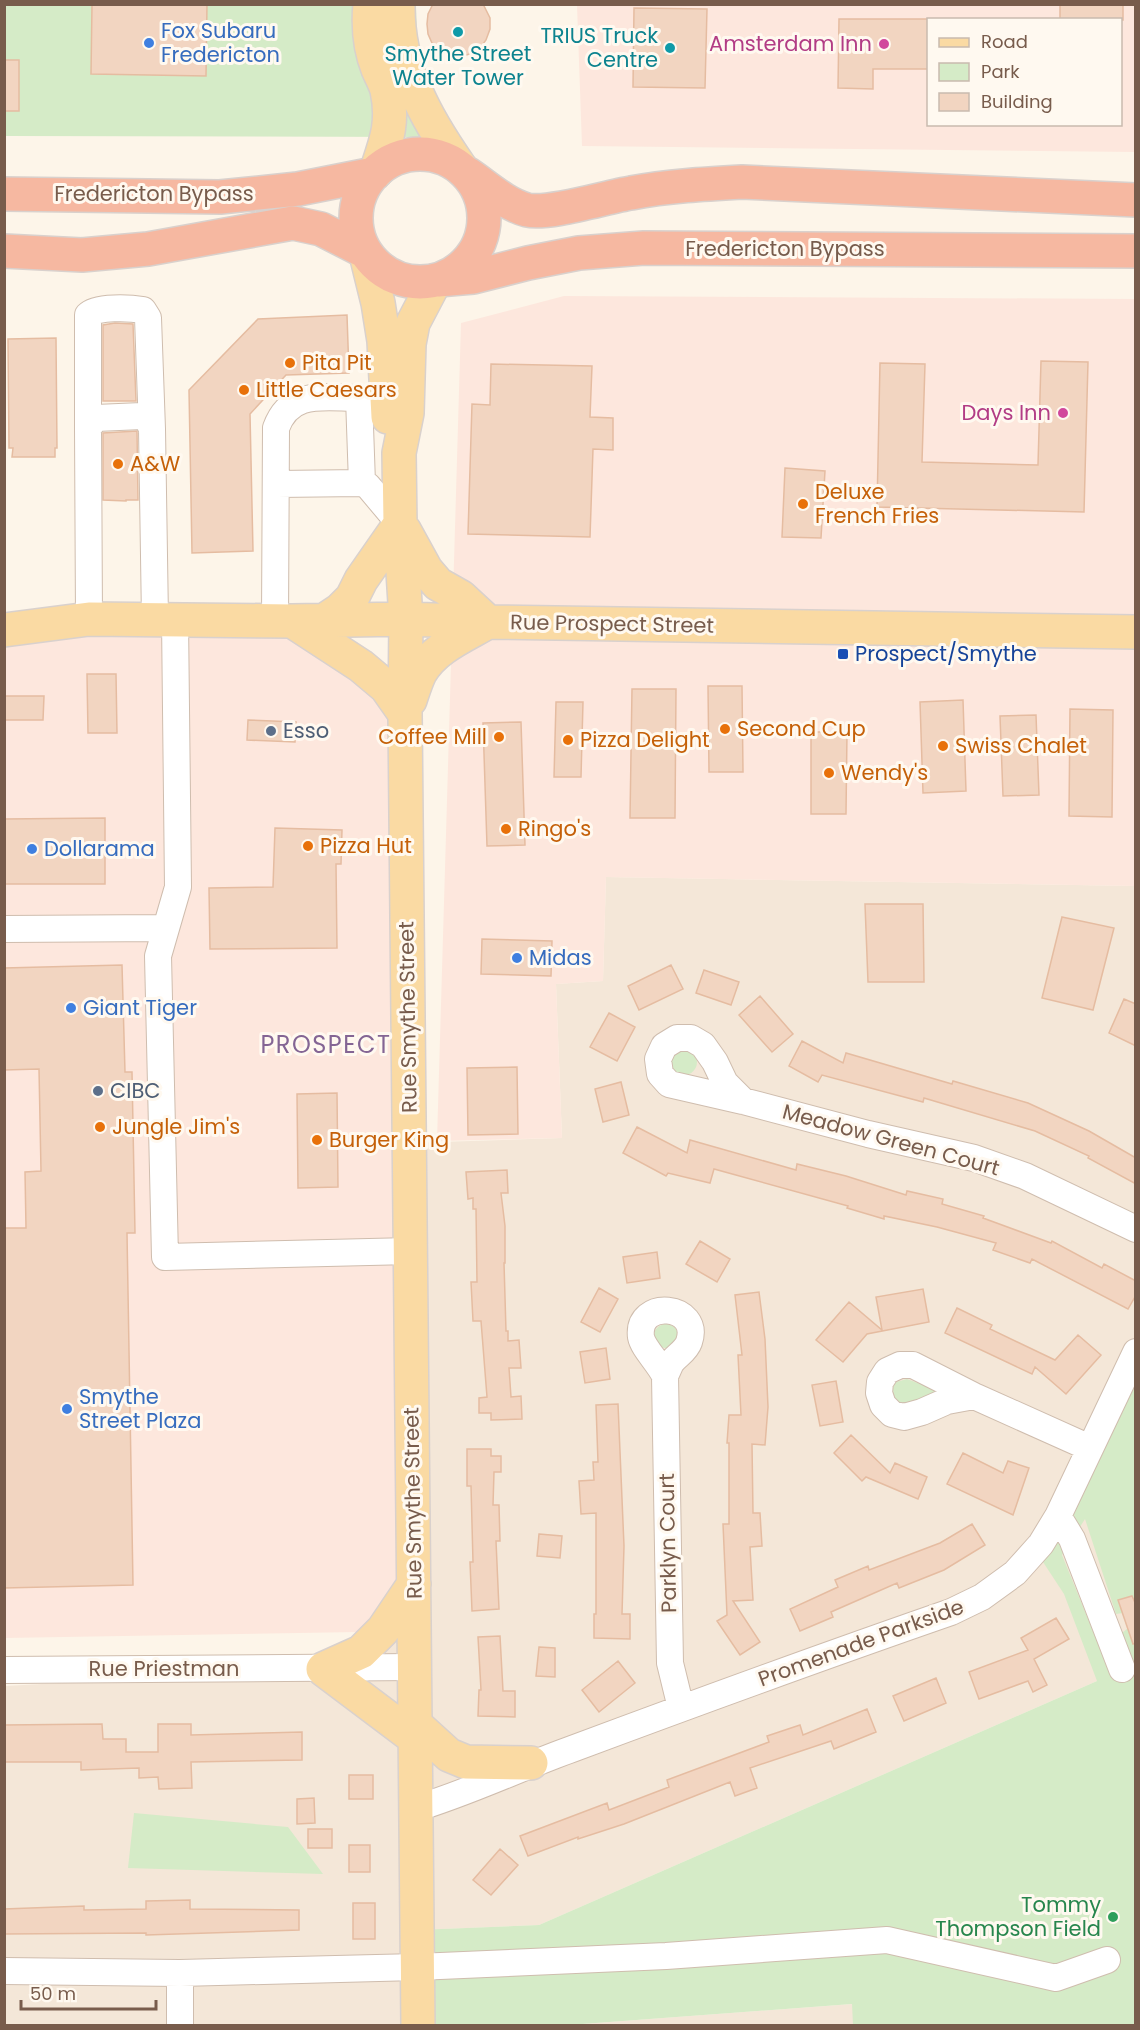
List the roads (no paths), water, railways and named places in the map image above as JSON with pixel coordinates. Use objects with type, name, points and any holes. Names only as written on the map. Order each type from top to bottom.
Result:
[{"type":"highway","points":[[464,170],[474,182],[483,201],[485,221],[481,242],[470,260],[454,273],[437,280],[415,283],[395,278],[377,267],[365,252],[357,232],[356,211],[362,191],[375,173],[389,162],[406,155],[425,154],[444,158],[464,170],[512,205],[528,210],[552,209],[633,192],[684,185],[742,182],[1136,200]]},
{"type":"highway","name":"Fredericton Bypass","points":[[4,194],[220,197],[298,189],[375,173]]},
{"type":"highway","name":"Fredericton Bypass","points":[[4,252],[82,255],[148,249],[293,223],[321,229],[365,252]]},
{"type":"highway","name":"Fredericton Bypass","points":[[437,280],[473,277],[579,253],[644,248],[1136,251]]},
{"type":"main road","points":[[370,4],[370,36],[377,67],[386,88],[390,111],[388,136],[375,173]]},
{"type":"main road","points":[[398,4],[402,56],[436,132],[464,170]]},
{"type":"main road","name":"Rue Smythe Street","points":[[365,252],[378,303],[384,341],[387,414],[399,453]]},
{"type":"main road","name":"Rue Smythe Street","points":[[418,2025],[414,1809],[416,1732],[405,714],[406,619],[400,524],[399,453],[407,413],[409,344],[413,323],[437,280]]},
{"type":"main road","points":[[325,620],[352,598],[361,580],[400,524],[426,570],[438,584],[461,597],[488,622],[439,651],[429,660],[420,674],[405,714]]},
{"type":"main road","name":"Rue Prospect Street","points":[[4,605],[89,619]]},
{"type":"main road","name":"Rue Prospect Street","points":[[4,630],[89,619],[284,621],[406,619],[1136,632]]},
{"type":"main road","points":[[284,621],[361,666],[386,687],[405,714]]},
{"type":"main road","points":[[323,1669],[361,1652],[383,1630],[414,1584]]},
{"type":"main road","points":[[323,1669],[449,1755],[466,1762],[531,1763]]},
{"type":"street","points":[[89,619],[88,315],[96,310],[143,310],[148,318],[152,429],[165,619],[178,887],[158,956],[165,1257],[411,1251]]},
{"type":"street","points":[[284,621],[276,428],[284,410],[293,403],[305,399],[358,398],[362,483]]},
{"type":"street","points":[[88,428],[96,418],[142,416],[148,420],[152,429]]},
{"type":"street","points":[[277,484],[362,483],[368,486],[400,524]]},
{"type":"street","points":[[4,928],[166,928]]},
{"type":"street","name":"Meadow Green Court","points":[[743,1101],[868,1134],[974,1158],[1025,1176],[1136,1229]]},
{"type":"street","name":"Promenade Parkside","points":[[414,1809],[440,1801],[531,1763],[951,1612],[982,1597],[1015,1573],[1041,1544],[1058,1516],[1136,1352]]},
{"type":"street","name":"Parklyn Court","points":[[665,1376],[670,1663],[681,1708]]},
{"type":"street","points":[[974,1396],[1090,1448]]},
{"type":"street","points":[[1058,1516],[1072,1539],[1122,1669]]},
{"type":"street","name":"Rue Priestman","points":[[4,1670],[415,1668]]},
{"type":"street","points":[[4,1971],[180,1973],[417,1966],[666,1956],[887,1940],[1056,1978],[1107,1960]]},
{"type":"street","points":[[180,1973],[180,2025]]},
{"type":"place","name":"Smythe Street Water Tower","points":[[458,32]]},
{"type":"place","name":"Fox Subaru Fredericton","points":[[149,43]]},
{"type":"place","name":"Amsterdam Inn","points":[[884,44]]},
{"type":"place","name":"TRIUS Truck Centre","points":[[670,48]]},
{"type":"place","name":"Pita Pit","points":[[290,363]]},
{"type":"place","name":"Little Caesars","points":[[244,390]]},
{"type":"place","name":"Days Inn","points":[[1063,413]]},
{"type":"place","name":"A&W","points":[[118,464]]},
{"type":"place","name":"Deluxe French Fries","points":[[803,504]]},
{"type":"place","name":"Prospect/Smythe","points":[[843,654]]},
{"type":"place","name":"Second Cup","points":[[725,729]]},
{"type":"place","name":"Esso","points":[[271,731]]},
{"type":"place","name":"Coffee Mill","points":[[499,737]]},
{"type":"place","name":"Pizza Delight","points":[[568,740]]},
{"type":"place","name":"Swiss Chalet","points":[[943,746]]},
{"type":"place","name":"Wendy's","points":[[829,773]]},
{"type":"place","name":"Ringo's","points":[[506,829]]},
{"type":"place","name":"Pizza Hut","points":[[308,846]]},
{"type":"place","name":"Dollarama","points":[[32,849]]},
{"type":"place","name":"Midas","points":[[517,958]]},
{"type":"place","name":"Giant Tiger","points":[[71,1008]]},
{"type":"place","name":"CIBC","points":[[98,1091]]},
{"type":"place","name":"Jungle Jim's","points":[[100,1127]]},
{"type":"place","name":"Burger King","points":[[317,1140]]},
{"type":"place","name":"Smythe Street Plaza","points":[[67,1409]]},
{"type":"place","name":"Tommy Thompson Field","points":[[1113,1917]]},
{"type":"district","name":"PROSPECT","points":[[326,1045]]}]
